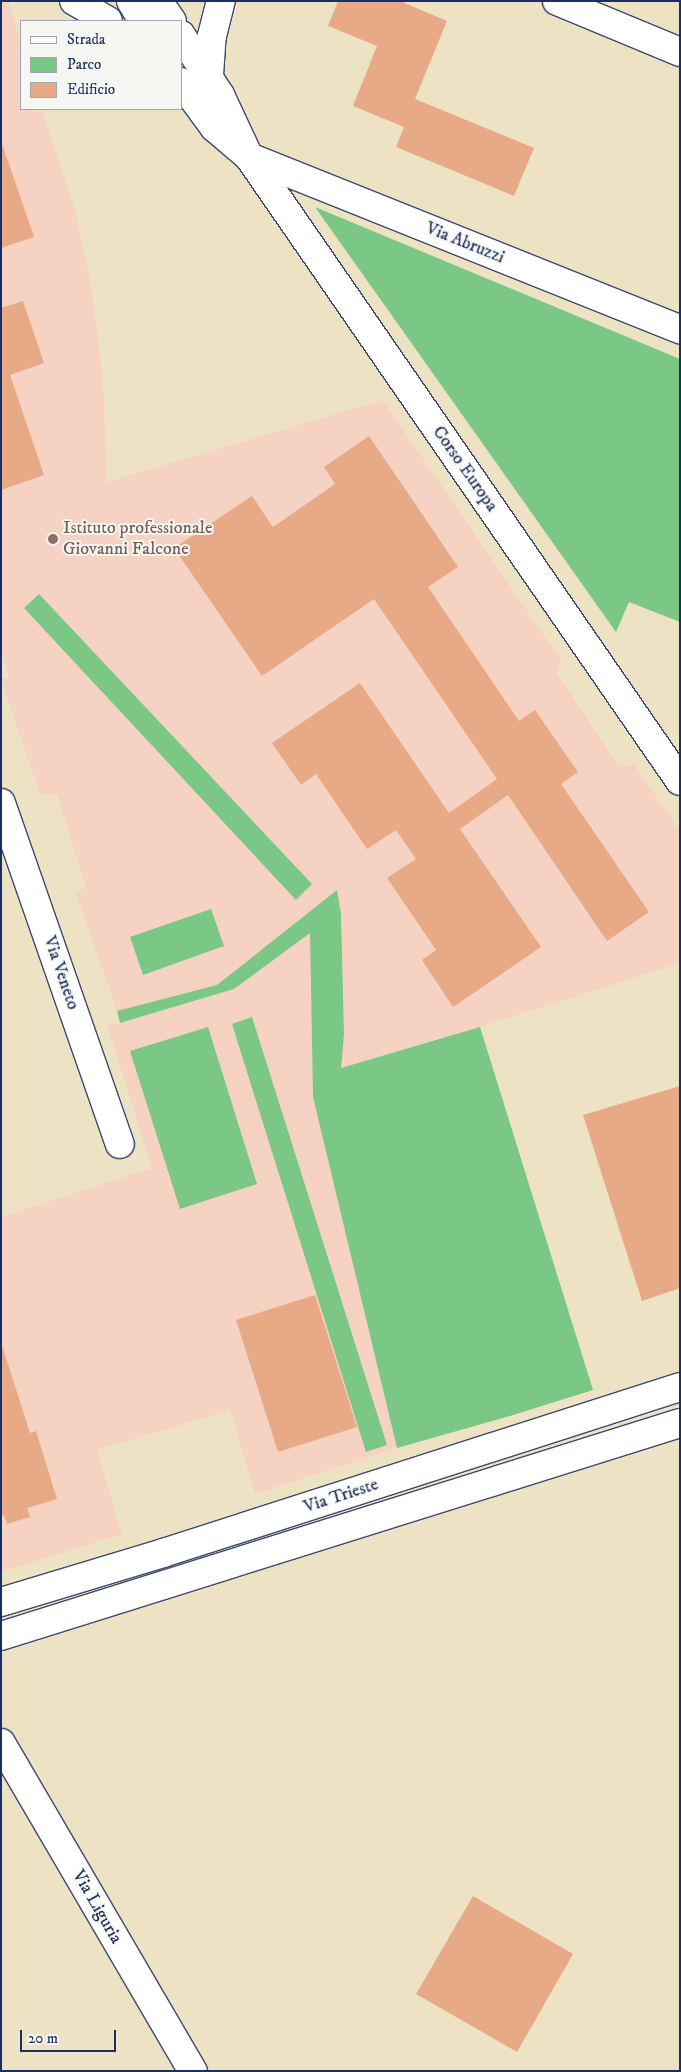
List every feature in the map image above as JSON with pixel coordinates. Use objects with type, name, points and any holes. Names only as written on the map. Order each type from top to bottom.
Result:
[{"type":"street","points":[[74,1],[106,20]]},
{"type":"street","points":[[131,1],[141,20]]},
{"type":"street","points":[[158,1],[171,20]]},
{"type":"street","points":[[209,76],[212,36],[221,1]]},
{"type":"street","points":[[557,1],[680,52]]},
{"type":"street","name":"Corso Europa","points":[[182,36],[209,76],[249,157],[680,781]]},
{"type":"street","name":"Corso Europa","points":[[182,83],[214,127],[249,157]]},
{"type":"street","name":"Via Abruzzi","points":[[249,157],[680,329]]},
{"type":"street","name":"Via Veneto","points":[[1,804],[120,1144]]},
{"type":"street","name":"Via Trieste","points":[[1,1602],[162,1553],[680,1387]]},
{"type":"street","name":"Via Trieste","points":[[1,1636],[680,1423]]},
{"type":"street","name":"Via Liguria","points":[[1,1743],[193,2071]]},
{"type":"shaded area","points":[[1,1],[8,1],[20,41],[20,110],[42,110],[76,214],[91,285],[103,380],[107,482],[383,400],[562,662],[557,673],[619,767],[634,764],[680,831],[680,963],[480,1027],[340,1068],[344,1034],[341,914],[337,890],[217,985],[117,1011],[76,893],[86,887],[57,795],[40,794],[1,679],[9,677],[1,653]]},
{"type":"shaded area","points":[[310,932],[313,1097],[397,1448],[255,1494],[230,1410],[97,1450],[122,1534],[1,1572],[1,1217],[152,1168],[107,1025],[120,1023],[234,989]]},
{"type":"green space","points":[[315,207],[680,359],[680,622],[629,602],[616,632]]},
{"type":"green space","points":[[39,594],[312,884],[296,900],[24,608]]},
{"type":"green space","points":[[337,890],[341,914],[344,1034],[341,1068],[480,1027],[593,1390],[397,1448],[313,1097],[310,933],[234,989],[120,1023],[117,1011],[217,985]]},
{"type":"green space","points":[[211,909],[224,946],[143,975],[130,937]]},
{"type":"green space","points":[[252,1017],[387,1445],[366,1452],[232,1024]]},
{"type":"green space","points":[[208,1027],[257,1184],[180,1209],[130,1051]]},
{"type":"building","points":[[338,1],[400,1],[447,21],[415,99],[534,148],[514,196],[396,147],[404,127],[353,106],[377,46],[328,26]]},
{"type":"building","points":[[1,141],[34,237],[1,248]]},
{"type":"building","points":[[23,301],[44,363],[10,375],[44,475],[1,490],[1,308]]},
{"type":"building","points":[[369,436],[458,567],[428,587],[519,721],[535,710],[578,772],[561,784],[649,912],[607,941],[508,795],[460,829],[541,947],[453,1007],[422,960],[436,950],[387,878],[416,859],[396,830],[367,849],[316,774],[301,785],[272,743],[360,683],[449,813],[497,779],[374,599],[262,676],[174,548],[252,496],[273,527],[335,484],[324,467]]},
{"type":"building","points":[[680,1086],[680,1288],[642,1301],[583,1115]]},
{"type":"building","points":[[315,1295],[357,1427],[278,1452],[236,1320]]},
{"type":"building","points":[[1,1342],[30,1433],[36,1431],[57,1499],[27,1508],[30,1517],[7,1524],[4,1515],[1,1516]]},
{"type":"building","points":[[473,1896],[573,1954],[517,2052],[416,1994]]},
{"type":"place","name":"Istituto professionale Giovanni Falcone","points":[[53,539]]}]
